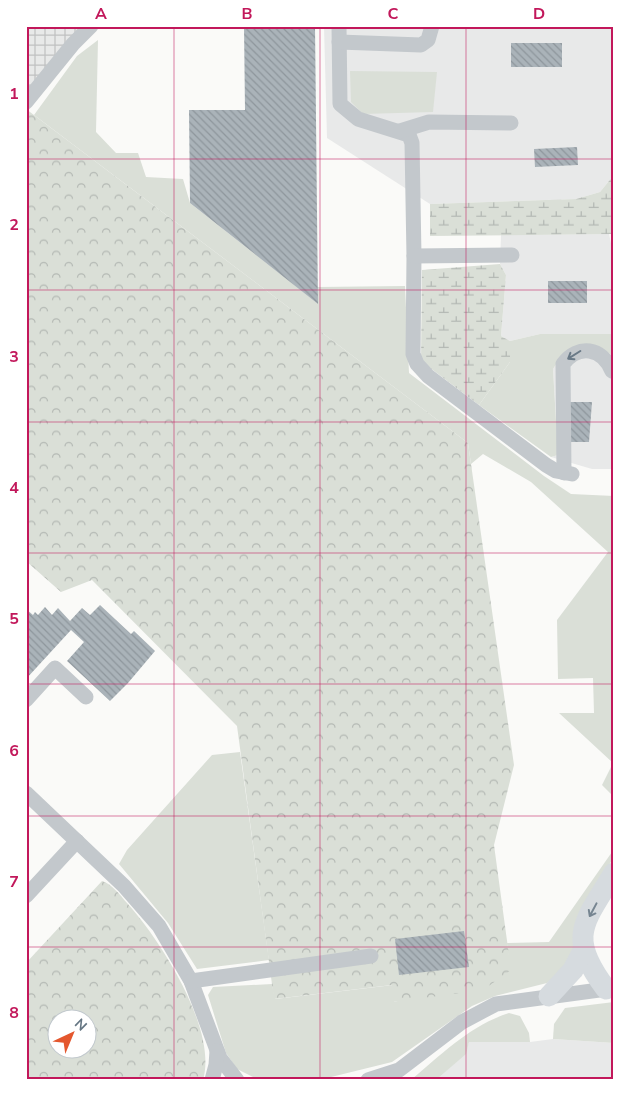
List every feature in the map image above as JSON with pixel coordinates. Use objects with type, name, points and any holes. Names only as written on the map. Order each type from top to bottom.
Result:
[{"type":"highway","points":[[610,988],[590,967],[583,951],[582,941],[586,922],[614,872]]},
{"type":"highway","points":[[549,996],[573,970],[583,951]]},
{"type":"street","points":[[340,26],[340,104],[358,119],[409,135],[412,143],[413,354],[417,364],[428,376],[546,465],[568,473],[563,364],[576,352],[590,350],[602,356],[612,371]]},
{"type":"street","points":[[339,42],[421,45],[428,40],[432,26]]},
{"type":"street","points":[[26,102],[90,27]]},
{"type":"street","points":[[400,131],[429,122],[511,124]]},
{"type":"street","points":[[414,256],[512,255]]},
{"type":"street","points":[[26,700],[55,668],[86,697]]},
{"type":"street","points":[[26,793],[124,886],[151,916],[176,953],[191,981],[217,1051],[225,1066],[237,1080]]},
{"type":"street","points":[[26,896],[76,841]]},
{"type":"street","points":[[191,981],[371,956]]},
{"type":"street","points":[[370,1080],[398,1070],[462,1022],[496,1004],[610,988]]},
{"type":"street","points":[[212,1080],[217,1051]]},
{"type":"shaded area","points":[[26,26],[95,26],[26,101]]},
{"type":"shaded area","points":[[324,26],[614,26],[613,176],[600,192],[576,199],[430,204],[327,138]]},
{"type":"shaded area","points":[[609,234],[612,248],[614,248],[614,334],[540,334],[510,341],[501,336],[506,275],[500,264],[501,235]]},
{"type":"shaded area","points":[[598,347],[614,356],[614,469],[592,469],[551,457],[558,455],[553,369],[561,357]]},
{"type":"shaded area","points":[[553,1039],[614,1043],[614,1080],[436,1080],[465,1054],[469,1042],[530,1042]]},
{"type":"green space","points":[[98,40],[96,132],[116,153],[138,153],[146,177],[183,179],[190,203],[317,303],[318,287],[405,286],[409,373],[544,476],[571,494],[614,496],[614,797],[602,785],[613,763],[559,713],[594,713],[593,678],[558,679],[557,620],[608,552],[531,482],[483,454],[471,464],[468,443],[34,115],[77,56]]},
{"type":"green space","points":[[350,71],[437,72],[433,112],[363,114],[351,102]]},
{"type":"green space","points":[[26,109],[468,443],[514,765],[494,845],[511,970],[483,990],[393,1002],[392,985],[274,999],[237,726],[92,580],[61,592],[26,561]]},
{"type":"green space","points":[[613,176],[614,234],[430,236],[430,204],[576,199],[600,192]]},
{"type":"green space","points":[[500,264],[506,275],[501,336],[510,341],[510,362],[479,405],[421,361],[422,270]]},
{"type":"green space","points":[[540,334],[614,334],[614,356],[598,347],[561,357],[553,369],[558,455],[551,457],[479,405],[510,362],[510,341]]},
{"type":"green space","points":[[240,752],[269,960],[197,969],[168,923],[119,864],[127,850],[212,755]]},
{"type":"green space","points":[[612,852],[614,857],[578,915],[574,952],[565,968],[547,983],[495,996],[472,1006],[392,1062],[319,1080],[259,1080],[237,1069],[226,1053],[208,995],[213,987],[272,984],[275,999],[393,985],[394,1002],[510,970],[507,943],[549,942]]},
{"type":"green space","points":[[102,881],[116,890],[140,919],[170,962],[183,986],[202,1036],[205,1060],[203,1080],[26,1080],[26,963]]},
{"type":"green space","points":[[614,1002],[614,1043],[553,1039],[554,1024],[565,1008]]},
{"type":"green space","points":[[509,1013],[520,1016],[529,1033],[530,1042],[469,1042],[466,1054],[436,1080],[412,1079],[446,1050],[470,1033],[495,1018]]},
{"type":"building","points":[[244,26],[315,26],[318,304],[190,203],[189,110],[245,110]]},
{"type":"building","points":[[511,43],[562,43],[562,67],[511,67]]},
{"type":"building","points":[[577,147],[578,165],[535,167],[534,149]]},
{"type":"building","points":[[548,281],[587,281],[587,303],[548,303]]},
{"type":"building","points":[[570,402],[592,402],[589,442],[569,442]]},
{"type":"building","points":[[100,605],[131,634],[134,631],[155,651],[110,701],[67,661],[84,642],[71,630],[26,679],[26,609],[33,615],[35,612],[38,615],[45,607],[52,615],[58,608],[70,621],[82,608],[90,615]]},
{"type":"building","points":[[464,931],[469,967],[399,975],[395,939]]}]
